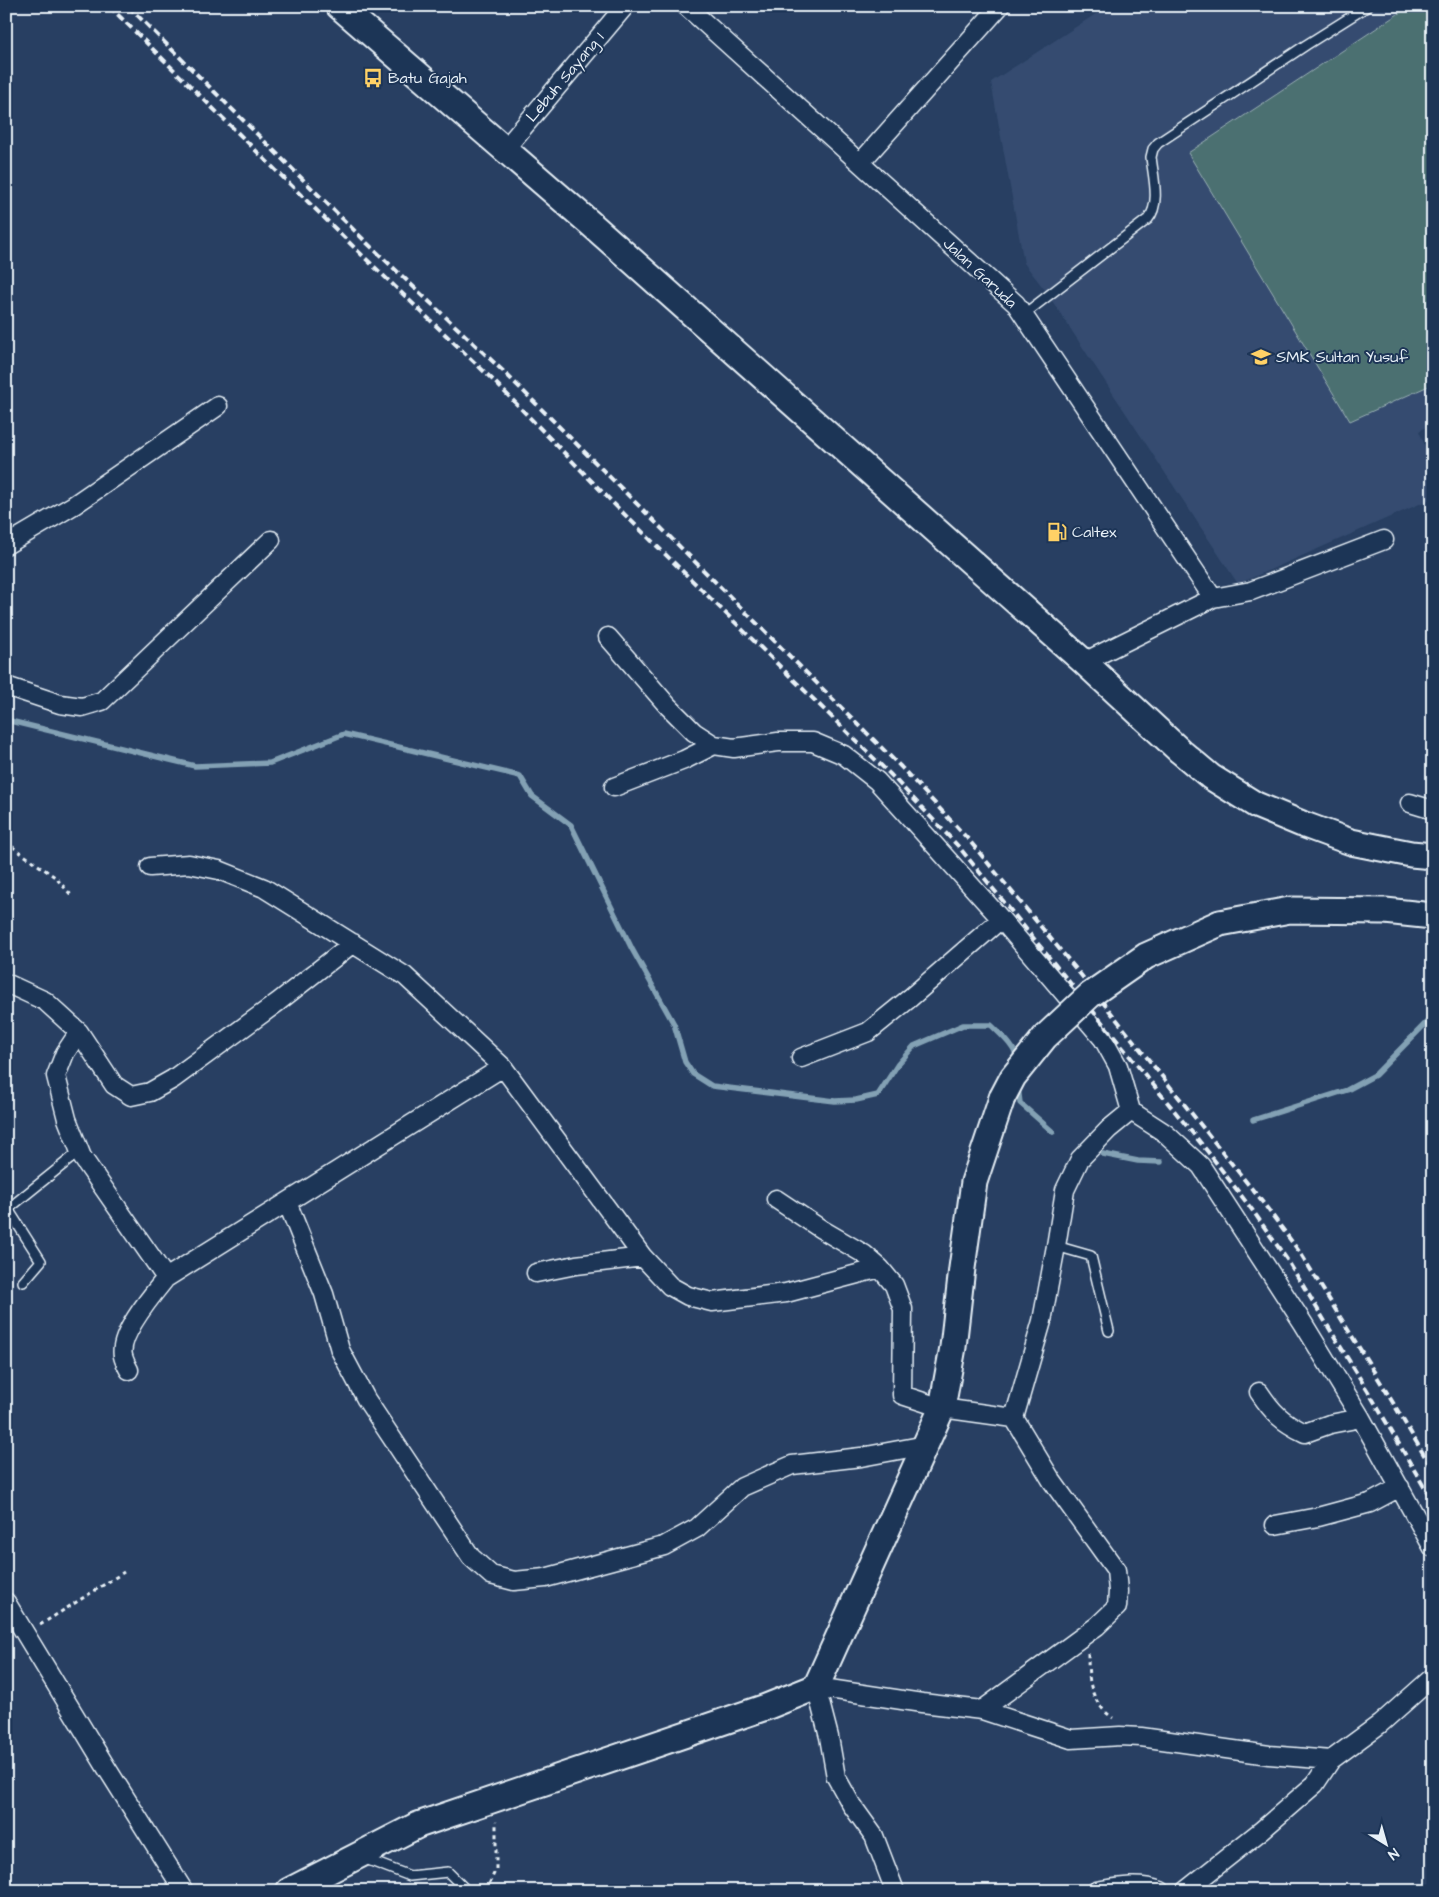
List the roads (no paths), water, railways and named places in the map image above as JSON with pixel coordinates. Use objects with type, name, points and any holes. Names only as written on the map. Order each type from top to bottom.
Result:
[{"type":"street","points":[[339,6],[505,149],[1084,662],[1180,751],[1211,777],[1256,805],[1351,842],[1411,854],[1433,856]]},
{"type":"street","name":"Lebuh Sayang 1","points":[[505,149],[624,6]]},
{"type":"street","name":"Jalan Garuda","points":[[686,6],[1016,304],[1213,598]]},
{"type":"street","points":[[860,162],[1000,6]]},
{"type":"street","points":[[6,545],[74,505],[218,406]]},
{"type":"street","points":[[6,686],[60,704],[82,707],[102,701],[271,540]]},
{"type":"street","points":[[1084,662],[1213,598],[1251,592],[1384,540]]},
{"type":"street","points":[[608,638],[667,706],[694,732],[714,745],[734,748],[778,742],[814,742],[844,755],[877,781],[1001,919],[1103,1039],[1118,1066],[1131,1111],[1165,1133],[1201,1166],[1303,1323],[1361,1418],[1433,1548]]},
{"type":"street","points":[[614,787],[684,760],[714,745]]},
{"type":"street","points":[[1410,803],[1433,810]]},
{"type":"street","points":[[150,867],[189,864],[219,870],[264,888],[405,976],[503,1067],[643,1257],[670,1286],[688,1296],[712,1302],[786,1293],[880,1268]]},
{"type":"street","points":[[895,1891],[874,1836],[851,1804],[836,1777],[816,1687],[942,1408],[953,1347],[974,1182],[1002,1098],[1014,1077],[1045,1037],[1090,995],[1146,956],[1220,923],[1290,910],[1384,911],[1433,916]]},
{"type":"street","points":[[801,1058],[868,1032],[1001,919]]},
{"type":"street","points":[[6,983],[45,1001],[78,1032],[114,1085],[131,1096],[150,1092],[173,1079],[278,1002],[353,943]]},
{"type":"street","points":[[78,1032],[64,1053],[56,1076],[67,1119],[88,1166],[166,1278]]},
{"type":"street","points":[[129,1370],[122,1354],[125,1338],[151,1297],[166,1278],[503,1067]]},
{"type":"street","points":[[982,1710],[1097,1626],[1117,1607],[1116,1570],[1052,1482],[1014,1418],[1042,1321],[1065,1190],[1080,1159],[1109,1129],[1131,1111]]},
{"type":"street","points":[[776,1199],[821,1229],[864,1254],[880,1268],[894,1286],[903,1309],[902,1395],[942,1408],[1014,1418]]},
{"type":"street","points":[[287,1202],[324,1294],[340,1350],[366,1399],[471,1557],[491,1575],[514,1581],[545,1578],[625,1558],[664,1546],[697,1528],[742,1487],[792,1465],[861,1457],[926,1445]]},
{"type":"street","points":[[536,1273],[576,1265],[643,1257]]},
{"type":"street","points":[[1259,1392],[1273,1412],[1287,1425],[1305,1433],[1330,1424],[1361,1418]]},
{"type":"street","points":[[1275,1525],[1318,1517],[1370,1503],[1400,1487]]},
{"type":"street","points":[[6,1602],[184,1891]]},
{"type":"street","points":[[1184,1891],[1262,1830],[1315,1784],[1331,1760],[1380,1724],[1433,1677]]},
{"type":"street","points":[[289,1891],[418,1825],[766,1707],[816,1687],[982,1710],[1071,1739],[1120,1736],[1140,1737],[1269,1755],[1331,1760]]},
{"type":"street","points":[[1096,1891],[1126,1886],[1148,1886],[1161,1891]]},
{"type":"lane","points":[[1023,315],[1148,219],[1153,213],[1155,205],[1151,157],[1158,143],[1368,6]]},
{"type":"lane","points":[[23,1282],[41,1261],[8,1208],[80,1151]]},
{"type":"lane","points":[[1056,1246],[1091,1256],[1109,1331]]},
{"type":"lane","points":[[358,1856],[410,1876],[448,1872],[467,1891]]},
{"type":"waterway","points":[[6,720],[195,766],[270,763],[344,734],[520,776],[532,796],[571,825],[632,949],[674,1024],[685,1062],[693,1074],[712,1086],[835,1101],[856,1100],[878,1095],[898,1064],[914,1046],[963,1025],[991,1025],[1014,1050],[1017,1060]]},
{"type":"waterway","points":[[1253,1120],[1347,1090],[1375,1075],[1433,1018]]},
{"type":"waterway","points":[[1018,1087],[1020,1103],[1053,1132]]},
{"type":"waterway","points":[[1103,1154],[1138,1161],[1161,1162]]},
{"type":"railway","points":[[109,6],[364,257],[493,380],[617,507],[891,775],[959,847],[1208,1152],[1253,1211],[1288,1261],[1433,1502]]},
{"type":"railway","points":[[128,6],[367,243],[503,371],[901,767],[968,839],[1081,975],[1264,1204],[1301,1254],[1433,1470]]},
{"type":"place","name":"Batu Gajah","points":[[373,78]]},
{"type":"place","name":"SMK Sultan Yusuf","points":[[1261,357]]},
{"type":"place","name":"Caltex","points":[[1057,532]]}]
